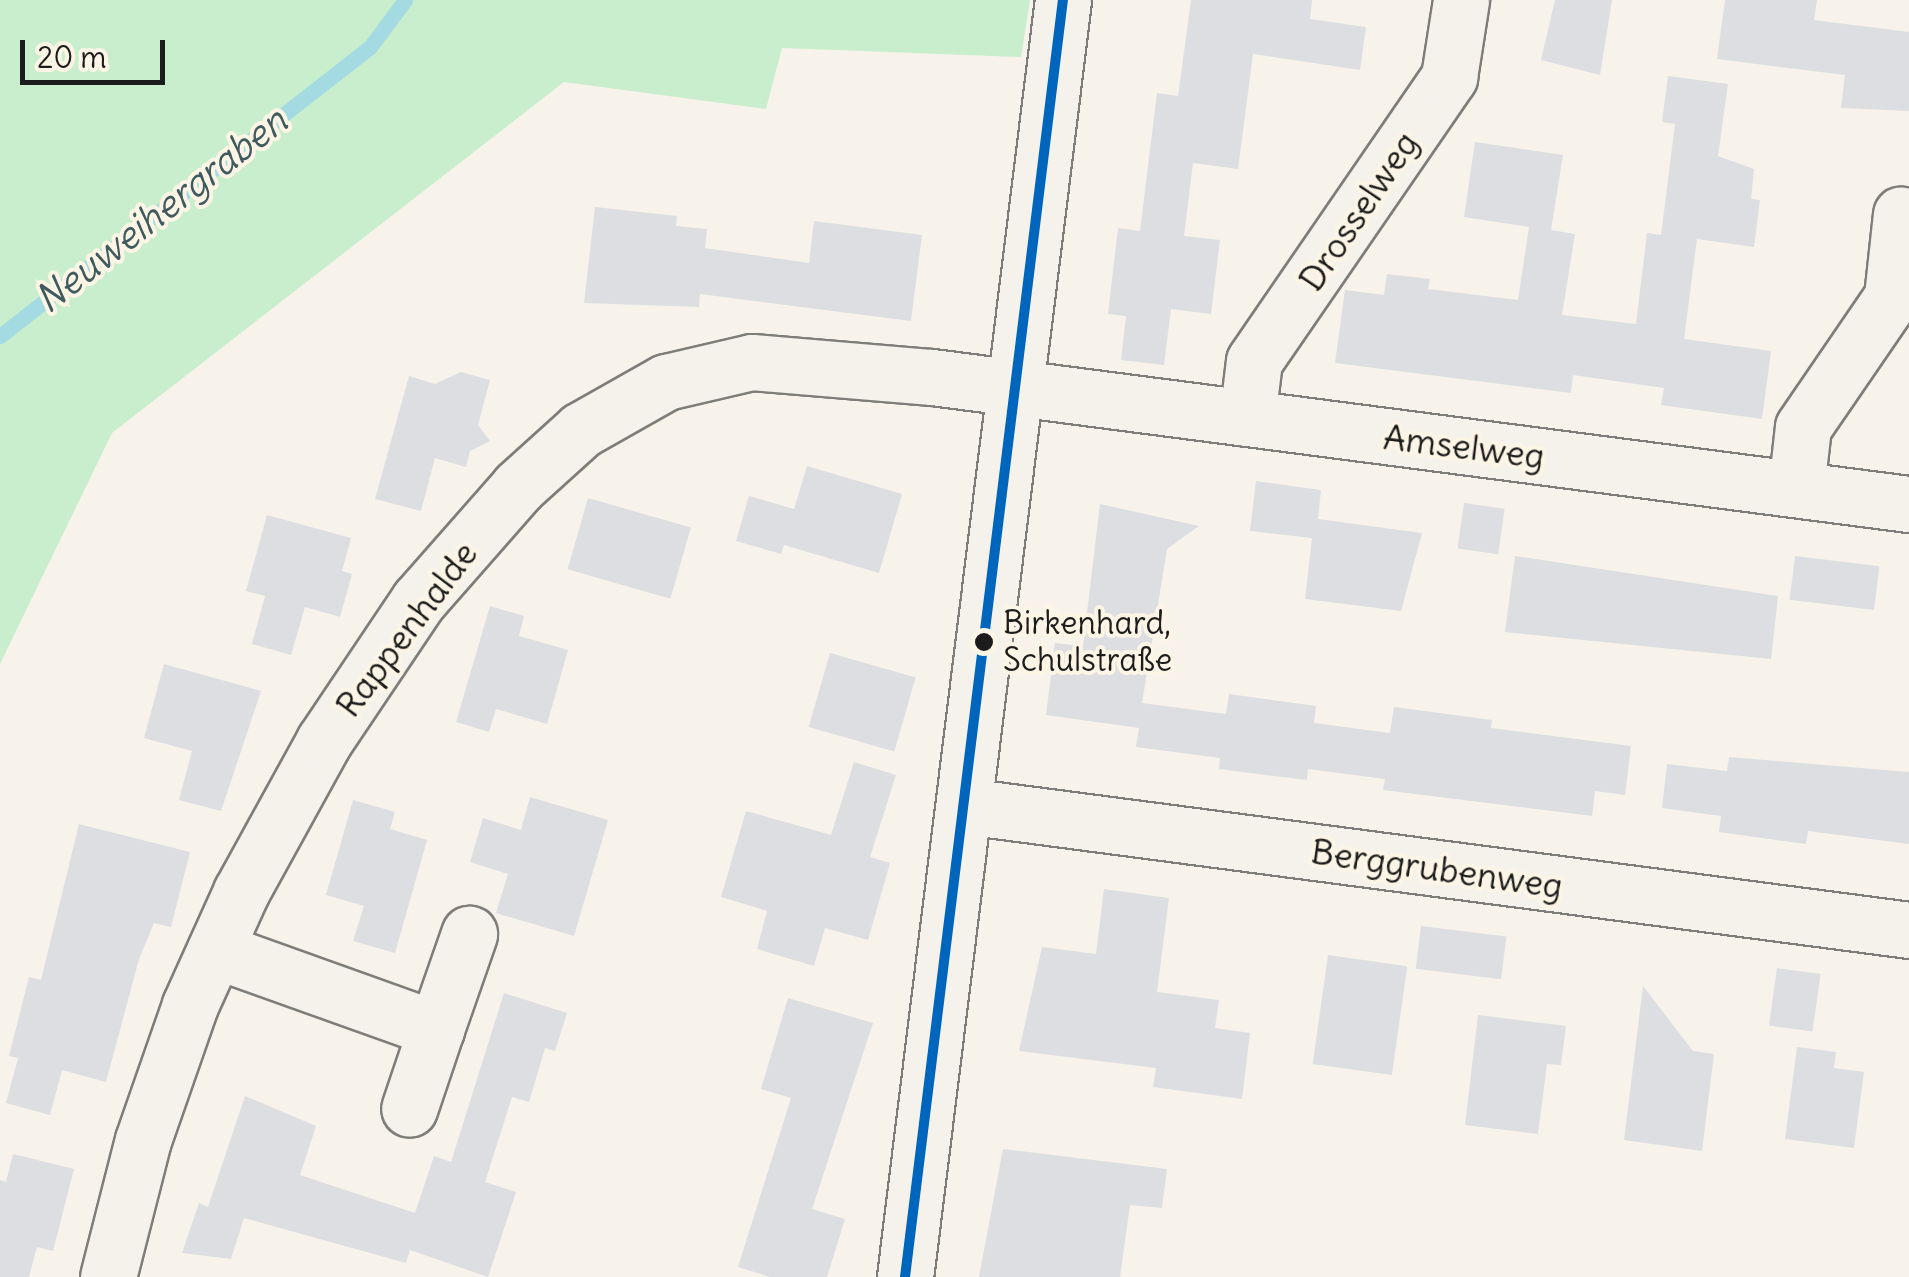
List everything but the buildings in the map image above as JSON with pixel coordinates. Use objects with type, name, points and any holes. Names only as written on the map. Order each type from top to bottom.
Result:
[{"type":"street","points":[[904,1277],[1064,0]]},
{"type":"street","name":"Drosselweg","points":[[1247,418],[1254,362],[1449,77],[1461,0]]},
{"type":"street","points":[[1796,489],[1803,427],[1892,296],[1900,214]]},
{"type":"street","name":"Rappenhalde","points":[[108,1277],[143,1140],[215,950],[369,670],[518,487],[581,430],[666,382],[752,362],[1018,389]]},
{"type":"street","name":"Amselweg","points":[[1018,389],[1909,504]]},
{"type":"street","name":"Berggrubenweg","points":[[965,806],[1909,930]]},
{"type":"street","points":[[409,1108],[469,934]]},
{"type":"street","points":[[215,950],[436,1029]]},
{"type":"green space","points":[[0,0],[1030,0],[1021,57],[782,48],[766,109],[564,82],[112,433],[0,664]]},
{"type":"waterway","name":"Neuweihergraben","points":[[0,336],[370,47],[405,0]]},
{"type":"transit line","points":[[905,1277],[1063,0]]},
{"type":"place","name":"Birkenhard, Schulstraße","points":[[984,642]]}]
